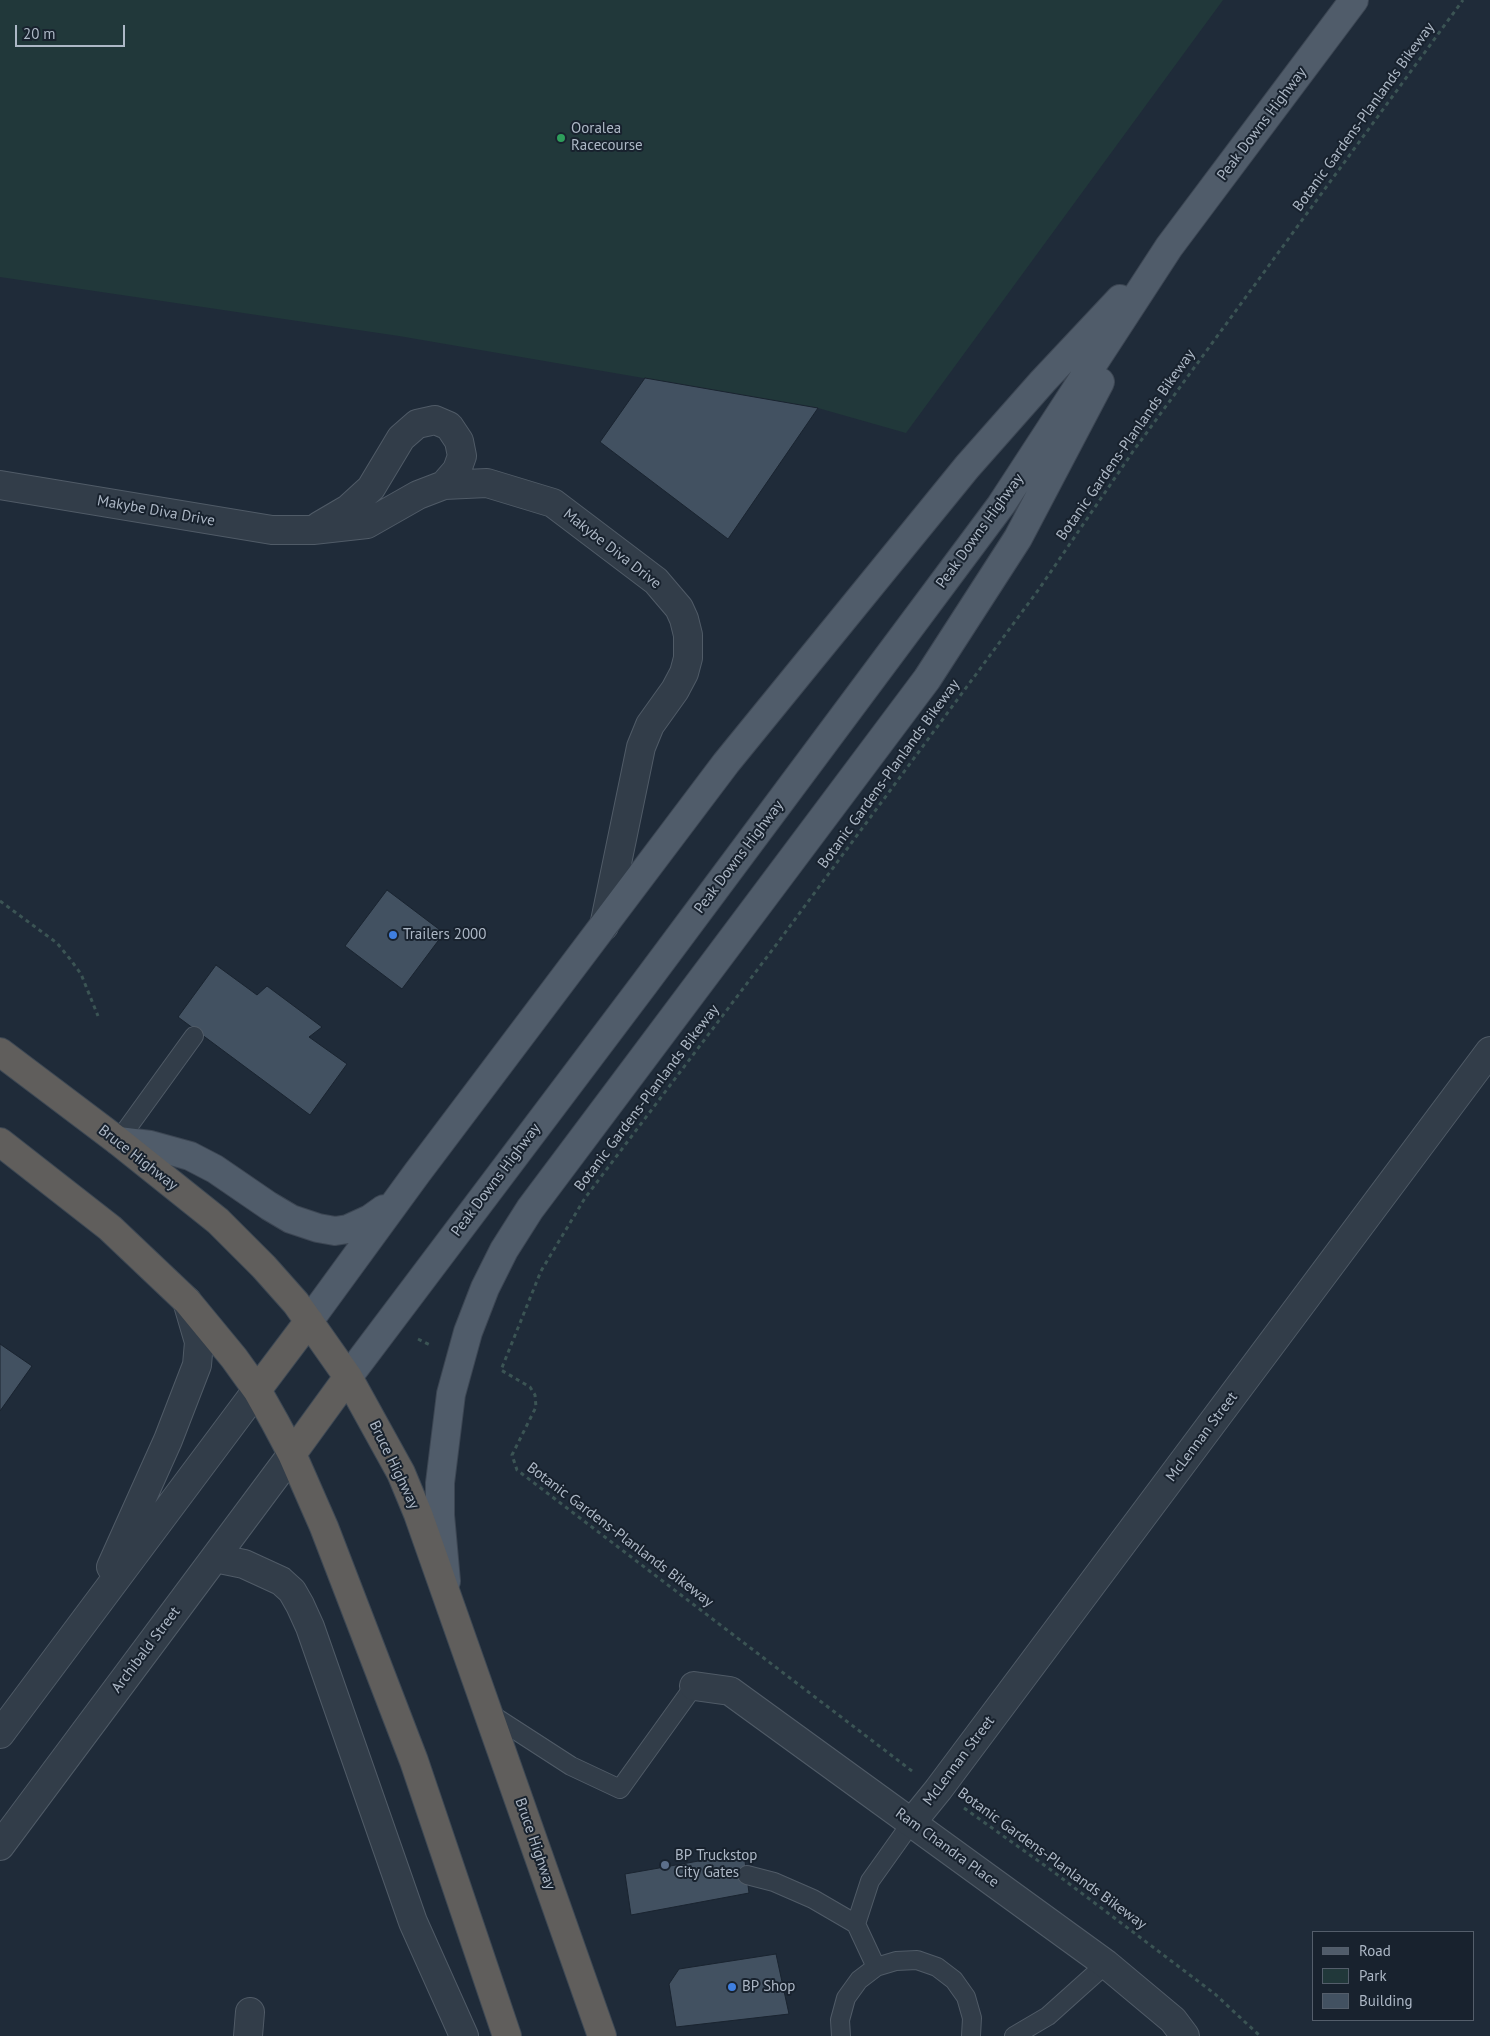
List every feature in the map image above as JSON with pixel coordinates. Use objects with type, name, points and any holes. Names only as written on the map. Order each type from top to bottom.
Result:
[{"type":"highway","name":"Bruce Highway","points":[[0,1052],[118,1141],[218,1221],[264,1267],[296,1303],[348,1377],[402,1473],[489,1713],[602,2036]]},
{"type":"highway","points":[[0,1142],[110,1228],[187,1301],[234,1358],[257,1390],[292,1454],[324,1526],[414,1761],[507,2036]]},
{"type":"highway","name":"Peak Downs Highway","points":[[257,1390],[309,1321]]},
{"type":"highway","name":"Peak Downs Highway","points":[[292,1454],[348,1377]]},
{"type":"main road","name":"Peak Downs Highway","points":[[348,1377],[651,975],[1001,505],[1169,247],[1354,0]]},
{"type":"main road","name":"Peak Downs Highway","points":[[309,1321],[417,1173],[726,763],[967,467],[1043,381],[1169,247]]},
{"type":"main road","points":[[447,1595],[440,1515],[440,1484],[447,1418],[458,1365],[468,1332],[485,1288],[504,1250],[530,1209],[910,704],[955,638],[1018,538],[1169,247]]},
{"type":"main road","points":[[118,1141],[150,1145],[190,1156],[215,1169],[269,1206],[291,1218],[329,1231],[348,1229],[370,1220],[385,1208],[417,1173]]},
{"type":"street","points":[[313,530],[348,509],[371,488],[402,438],[417,424],[435,420],[448,426],[459,440],[462,456],[457,470],[444,485]]},
{"type":"street","name":"Makybe Diva Drive","points":[[0,485],[272,530],[313,530],[367,524],[418,495],[444,485],[487,483],[553,503],[650,575],[675,602],[684,619],[689,646],[688,658],[680,682],[650,726],[641,747],[604,926]]},
{"type":"street","name":"McLennan Street","points":[[912,1822],[938,1790],[1490,1051]]},
{"type":"street","points":[[87,1618],[156,1467],[197,1365],[199,1342],[187,1301]]},
{"type":"street","points":[[0,1734],[257,1390]]},
{"type":"street","name":"Archibald Street","points":[[0,1846],[292,1454]]},
{"type":"street","points":[[215,1558],[244,1564],[281,1582],[292,1591],[300,1605],[310,1627],[413,1922],[464,2036]]},
{"type":"street","name":"Ram Chandra Place","points":[[694,1686],[730,1691],[1106,1964],[1173,2020],[1185,2036]]},
{"type":"lane","points":[[118,1141],[194,1036]]},
{"type":"lane","points":[[489,1713],[572,1766],[620,1789],[694,1686]]},
{"type":"lane","points":[[856,1924],[870,1881],[912,1822]]},
{"type":"lane","points":[[747,1875],[774,1882],[813,1899],[856,1924],[876,1967]]},
{"type":"lane","points":[[841,2036],[840,2020],[846,1998],[858,1980],[876,1967],[896,1960],[917,1960],[937,1967],[954,1980],[966,1997],[972,2018],[971,2036]]},
{"type":"lane","points":[[1014,2036],[1048,2016],[1106,1964]]},
{"type":"path","name":"Botanic Gardens-Planlands Bikeway","points":[[1260,2036],[1215,1994],[1051,1870],[938,1790],[517,1470],[512,1455],[536,1407],[535,1395],[530,1387],[501,1370],[541,1271],[585,1198],[780,941],[1039,590],[1134,450],[1463,0]]},
{"type":"path","points":[[0,901],[56,944],[70,959],[80,974],[98,1016]]},
{"type":"path","points":[[413,1336],[431,1345]]},
{"type":"green space","name":"Ooralea Racecourse","points":[[0,0],[1223,0],[906,433],[818,408],[399,336],[0,277]]},
{"type":"building","points":[[645,378],[818,408],[728,539],[600,442]]},
{"type":"building","points":[[387,890],[444,933],[402,989],[345,946]]},
{"type":"building","points":[[216,965],[257,995],[267,986],[322,1027],[309,1037],[347,1064],[310,1115],[178,1017]]},
{"type":"building","points":[[0,1344],[32,1366],[0,1411]]},
{"type":"building","points":[[744,1853],[749,1893],[631,1915],[625,1874]]},
{"type":"building","points":[[776,1954],[789,2014],[676,2027],[669,1984],[679,1969]]},
{"type":"place","name":"Ooralea Racecourse","points":[[561,138]]},
{"type":"place","name":"Trailers 2000","points":[[393,935]]},
{"type":"place","name":"BP Truckstop City Gates","points":[[665,1865]]},
{"type":"place","name":"BP Shop","points":[[732,1987]]}]
